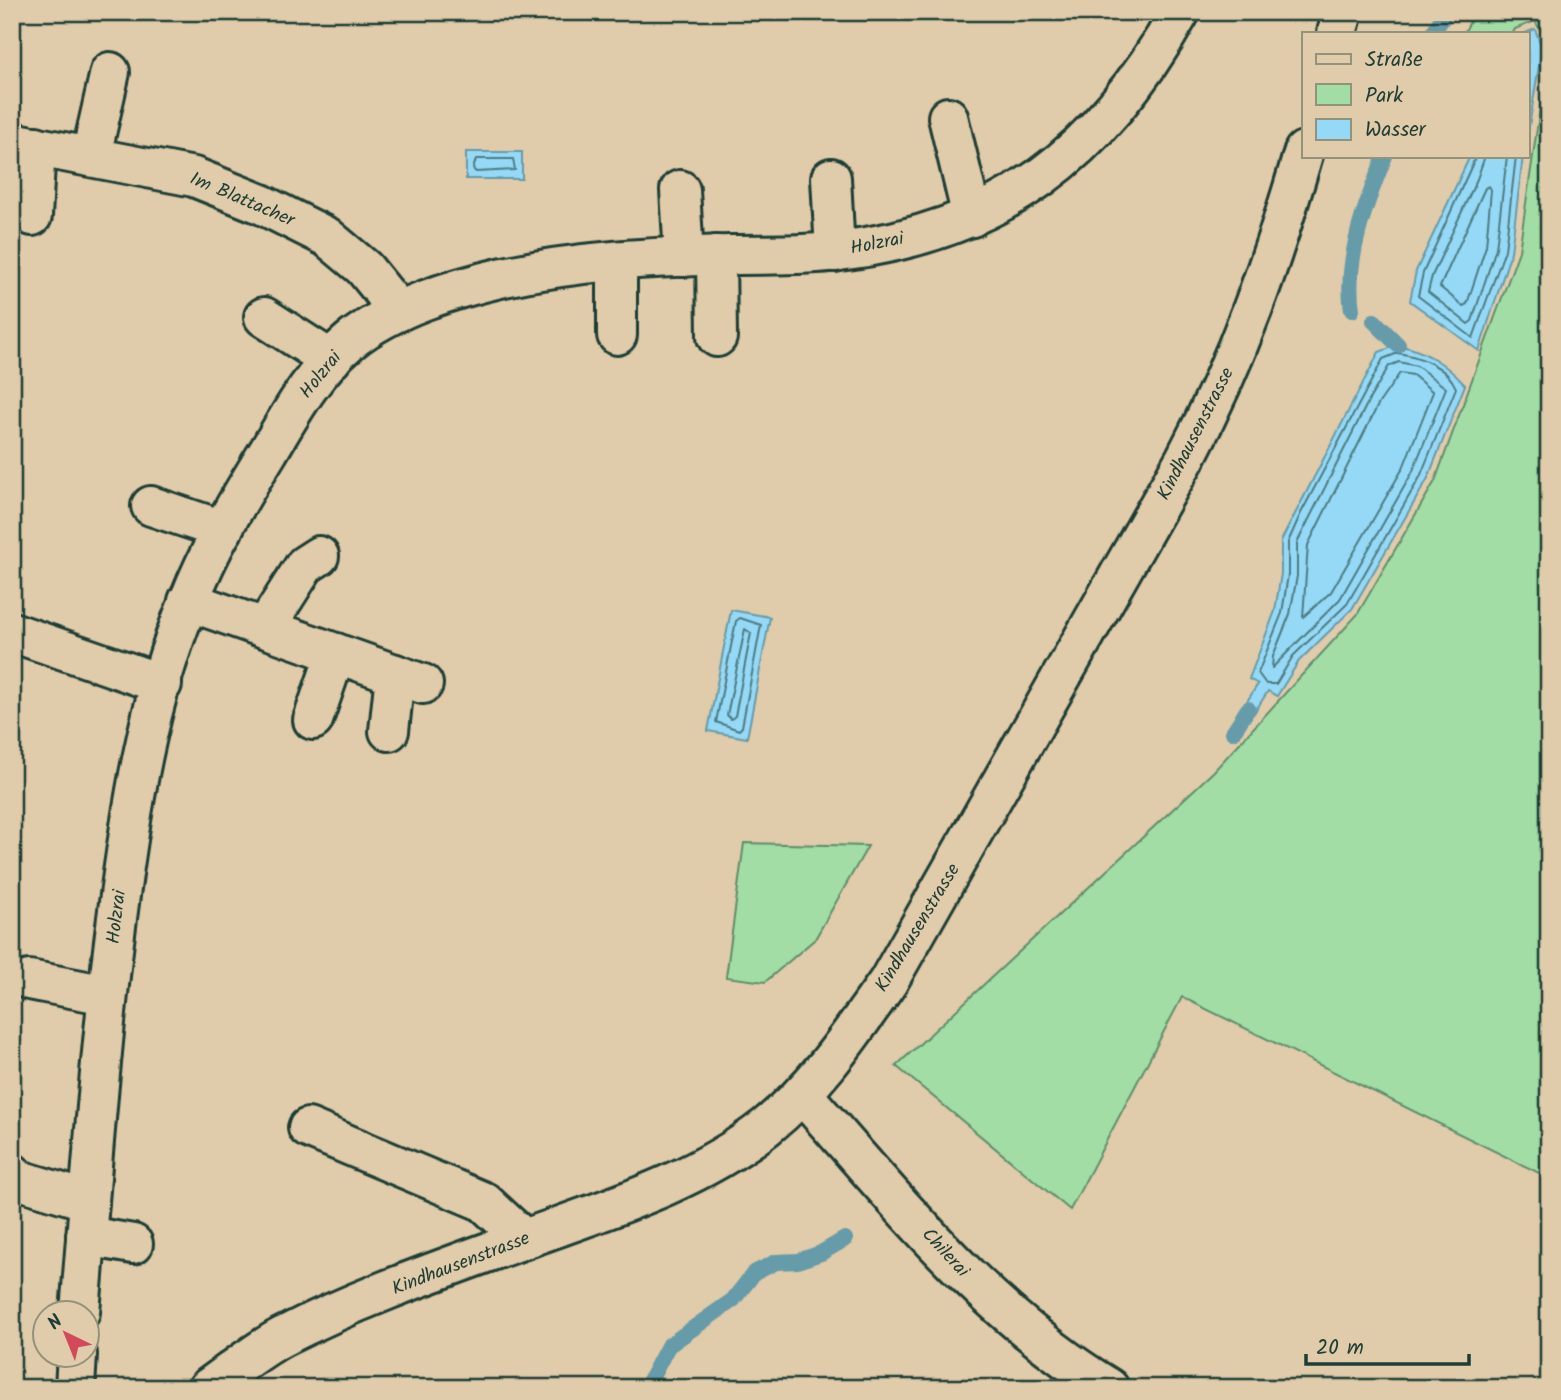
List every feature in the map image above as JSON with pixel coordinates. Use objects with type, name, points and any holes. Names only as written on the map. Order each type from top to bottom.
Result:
[{"type":"street","name":"Holzrai","points":[[81,1298],[107,995],[129,824],[149,723],[188,601],[223,530],[305,391],[331,360],[351,340],[399,311],[483,282],[541,269],[617,262],[700,256],[835,252],[926,234],[993,208],[1048,172],[1108,119],[1150,65],[1180,12]]},
{"type":"street","points":[[1337,32],[1343,12]]},
{"type":"street","points":[[90,156],[110,72]]},
{"type":"street","points":[[948,117],[972,216]]},
{"type":"street","points":[[24,144],[32,216]]},
{"type":"street","name":"Im Blattacher","points":[[24,144],[194,177],[261,204],[327,237],[364,268],[399,311]]},
{"type":"street","name":"Kindhausenstrasse","points":[[208,1388],[280,1338],[346,1308],[671,1185],[722,1157],[765,1127],[802,1094],[844,1044],[888,982],[1185,459],[1217,398],[1246,331],[1302,157]]},
{"type":"street","points":[[831,178],[835,252]]},
{"type":"street","points":[[680,190],[700,256],[717,337]]},
{"type":"street","points":[[617,262],[617,335]]},
{"type":"street","points":[[264,317],[331,360]]},
{"type":"street","points":[[150,506],[223,530]]},
{"type":"street","points":[[265,628],[305,565],[319,556]]},
{"type":"street","points":[[188,601],[409,679],[389,731]]},
{"type":"street","points":[[12,632],[162,684]]},
{"type":"street","points":[[313,720],[336,653]]},
{"type":"street","points":[[29,980],[107,995]]},
{"type":"street","name":"Chilerai","points":[[802,1094],[987,1296],[1079,1370],[1109,1388]]},
{"type":"street","points":[[308,1128],[484,1202],[524,1239]]},
{"type":"street","points":[[12,1173],[16,1179],[133,1244]]},
{"type":"street","points":[[75,1388],[76,1368]]},
{"type":"green space","points":[[1475,12],[1549,12],[1549,45],[1535,21],[1514,32],[1465,32]]},
{"type":"green space","points":[[1549,47],[1549,1178],[1182,997],[1070,1210],[896,1066],[1213,772],[1357,615],[1435,481],[1519,251]]},
{"type":"green space","points":[[744,843],[868,846],[815,939],[765,982],[726,977]]},
{"type":"water","points":[[1535,29],[1542,48],[1530,120],[1530,32],[1528,32]]},
{"type":"water","points":[[466,152],[522,152],[522,179],[466,179]]},
{"type":"water","points":[[1469,158],[1523,158],[1511,252],[1479,351],[1410,301],[1416,271]]},
{"type":"water","points":[[1398,345],[1434,359],[1465,385],[1427,480],[1352,609],[1299,661],[1277,696],[1268,691],[1254,713],[1244,706],[1258,684],[1249,679],[1275,611],[1281,574],[1281,541],[1379,352]]},
{"type":"water","points":[[731,610],[770,617],[747,738],[708,731]]},
{"type":"waterway","points":[[1434,32],[1446,12]]},
{"type":"waterway","points":[[1352,310],[1351,271],[1358,232],[1384,158]]},
{"type":"waterway","points":[[1374,321],[1398,345]]},
{"type":"waterway","points":[[1233,732],[1248,709]]},
{"type":"waterway","points":[[646,1388],[668,1346],[733,1300],[754,1273],[776,1262],[798,1261],[821,1253],[845,1239]]}]
